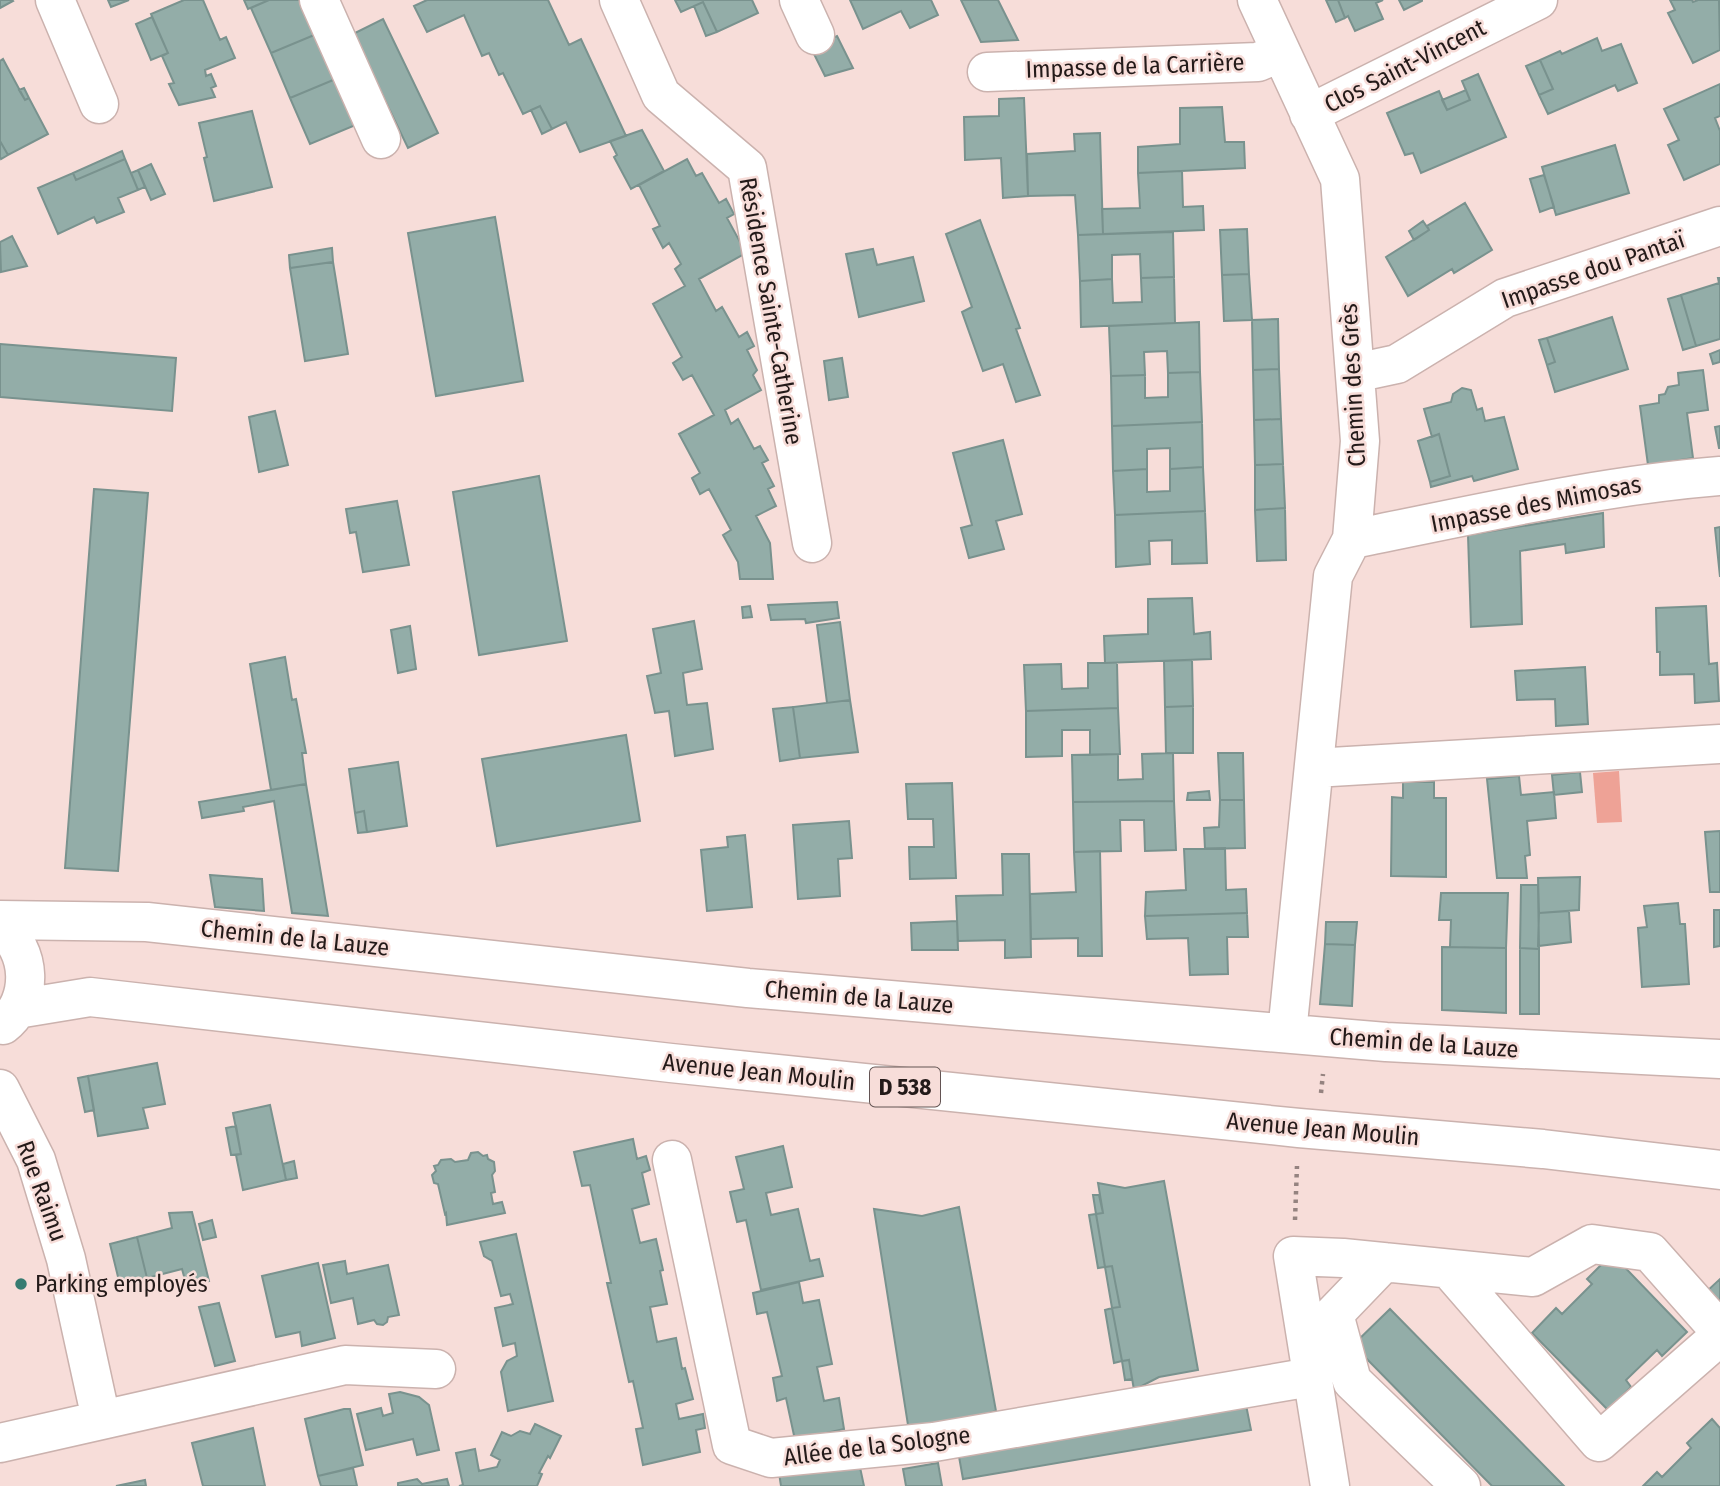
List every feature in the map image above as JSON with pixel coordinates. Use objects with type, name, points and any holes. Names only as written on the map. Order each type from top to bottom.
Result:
[{"type":"street","points":[[55,0],[99,104]]},
{"type":"street","points":[[319,0],[381,139]]},
{"type":"street","name":"Résidence Sainte-Catherine","points":[[619,0],[661,95],[747,168],[812,543]]},
{"type":"street","points":[[799,0],[815,35]]},
{"type":"street","name":"Chemin des Grès","points":[[1256,0],[1340,179],[1360,441],[1352,539],[1333,576],[1287,1033]]},
{"type":"street","name":"Clos Saint-Vincent","points":[[1309,114],[1538,0]]},
{"type":"street","name":"Impasse de la Carrière","points":[[987,72],[1258,62],[1281,52]]},
{"type":"street","name":"Impasse dou Pantaï","points":[[1355,373],[1396,364],[1505,298],[1720,226]]},
{"type":"street","name":"Impasse des Mimosas","points":[[1352,539],[1573,495],[1664,480],[1720,476]]},
{"type":"street","points":[[1314,768],[1719,741]]},
{"type":"street","name":"Chemin de la Lauze","points":[[0,920],[147,922],[748,988],[1400,1043],[1720,1059]]},
{"type":"street","name":"Avenue Jean Moulin","points":[[0,927],[17,945],[24,961],[26,977],[24,994],[9,1018]]},
{"type":"street","name":"Avenue Jean Moulin","points":[[24,961],[90,997]]},
{"type":"street","name":"Avenue Jean Moulin","points":[[9,1018],[90,997],[671,1063],[1299,1128],[1543,1149],[1720,1170]]},
{"type":"street","name":"Rue Raimu","points":[[0,1089],[36,1160],[66,1259],[102,1419]]},
{"type":"street","name":"Allée de la Sologne","points":[[672,1160],[732,1445],[771,1458],[934,1442],[1311,1377]]},
{"type":"street","points":[[1330,1486],[1293,1256],[1384,1262],[1533,1277],[1592,1244],[1650,1252],[1720,1333],[1599,1442],[1449,1269]]},
{"type":"street","points":[[1384,1262],[1334,1314],[1352,1381],[1461,1486]]},
{"type":"street","points":[[0,1443],[345,1365],[436,1368]]},
{"type":"path","points":[[1320,1105],[1323,1068]]},
{"type":"path","points":[[1293,1256],[1298,1155]]},
{"type":"shaded area","points":[[1619,771],[1622,822],[1597,823],[1593,773]]},
{"type":"building","points":[[0,0],[12,0],[13,1],[0,8]]},
{"type":"building","points":[[108,0],[129,0],[111,7]]},
{"type":"building","points":[[184,0],[203,0],[220,40],[226,37],[235,58],[205,70],[206,76],[211,74],[216,86],[211,88],[215,97],[179,105],[169,84],[174,83],[162,56],[168,53],[151,14]]},
{"type":"building","points":[[244,0],[269,0],[248,9]]},
{"type":"building","points":[[269,0],[305,0],[319,33],[271,53],[251,8]]},
{"type":"building","points":[[427,0],[548,0],[569,45],[581,39],[626,136],[580,152],[566,122],[552,129],[540,106],[523,114],[503,73],[499,75],[489,53],[482,56],[464,15],[427,32],[414,6]]},
{"type":"building","points":[[675,0],[752,0],[758,13],[717,32],[703,2],[681,12]]},
{"type":"building","points":[[850,0],[931,0],[938,15],[910,28],[901,11],[863,29]]},
{"type":"building","points":[[961,0],[998,0],[1018,40],[981,42]]},
{"type":"building","points":[[1326,0],[1338,0],[1345,18],[1336,22]]},
{"type":"building","points":[[1338,0],[1383,0],[1376,3],[1383,19],[1355,31],[1348,16],[1345,18]]},
{"type":"building","points":[[1399,0],[1422,0],[1422,1],[1404,10]]},
{"type":"building","points":[[1670,0],[1719,0],[1720,50],[1693,63],[1668,13],[1675,10]]},
{"type":"building","points":[[703,2],[717,32],[706,36],[694,6]]},
{"type":"building","points":[[152,17],[168,53],[151,60],[136,24]]},
{"type":"building","points":[[383,19],[438,133],[408,148],[353,34]]},
{"type":"building","points":[[319,33],[338,78],[290,98],[271,53]]},
{"type":"building","points":[[837,36],[853,68],[825,76],[811,48]]},
{"type":"building","points":[[1597,38],[1602,51],[1621,44],[1637,83],[1618,91],[1615,85],[1548,114],[1539,95],[1553,89],[1540,60],[1560,51],[1562,54]]},
{"type":"building","points":[[3,59],[25,100],[29,98],[48,134],[8,155],[0,141],[0,61]]},
{"type":"building","points":[[1540,60],[1553,89],[1539,95],[1526,66]]},
{"type":"building","points":[[1478,74],[1506,137],[1421,173],[1413,153],[1405,155],[1387,113],[1439,91],[1447,110],[1470,100],[1462,81]]},
{"type":"building","points":[[338,78],[358,124],[310,144],[290,98]]},
{"type":"building","points":[[1720,84],[1720,116],[1715,118],[1720,131],[1720,164],[1684,180],[1668,145],[1679,140],[1664,109]]},
{"type":"building","points":[[24,88],[29,98],[25,100],[19,90]]},
{"type":"building","points":[[1466,90],[1470,100],[1447,110],[1442,100]]},
{"type":"building","points":[[1024,98],[1028,196],[1003,198],[1001,158],[965,160],[964,117],[999,116],[999,99]]},
{"type":"building","points":[[540,106],[552,129],[542,134],[531,110]]},
{"type":"building","points":[[1222,107],[1225,142],[1244,142],[1245,168],[1138,173],[1138,147],[1180,144],[1180,108]]},
{"type":"building","points":[[252,111],[272,187],[214,201],[199,123]]},
{"type":"building","points":[[642,130],[664,171],[631,189],[614,157],[617,155],[610,141]]},
{"type":"building","points":[[1100,133],[1103,234],[1078,235],[1075,195],[1028,196],[1027,154],[1075,151],[1074,134]]},
{"type":"building","points":[[0,141],[8,155],[1,159],[0,157]]},
{"type":"building","points":[[1615,145],[1629,193],[1556,215],[1542,167]]},
{"type":"building","points":[[122,151],[125,159],[76,180],[73,173]]},
{"type":"building","points":[[125,159],[138,190],[118,198],[124,212],[97,223],[94,217],[58,234],[38,188],[73,173],[76,180]]},
{"type":"building","points":[[687,159],[696,176],[702,173],[719,203],[726,199],[734,214],[727,218],[746,253],[699,279],[716,311],[722,307],[739,337],[747,332],[754,346],[747,350],[757,370],[753,375],[761,390],[725,410],[731,424],[738,419],[754,449],[760,446],[768,460],[762,463],[774,486],[768,489],[776,506],[756,516],[770,543],[773,579],[740,579],[738,562],[723,535],[731,530],[709,489],[700,494],[692,478],[700,473],[679,434],[714,415],[692,375],[683,380],[673,363],[682,357],[653,304],[685,286],[675,269],[681,264],[669,243],[663,248],[653,229],[660,226],[639,185]]},
{"type":"building","points":[[151,164],[165,194],[151,200],[138,170]]},
{"type":"building","points":[[138,170],[145,187],[138,190],[131,173]]},
{"type":"building","points":[[1182,171],[1183,207],[1203,206],[1204,230],[1103,234],[1102,209],[1140,208],[1138,173]]},
{"type":"building","points":[[1544,175],[1554,207],[1540,212],[1530,179]]},
{"type":"building","points":[[1465,203],[1492,250],[1454,273],[1452,269],[1408,296],[1386,257],[1429,230],[1427,226]]},
{"type":"building","points":[[495,217],[523,381],[436,396],[408,233]]},
{"type":"building","points":[[980,220],[1020,328],[1016,329],[1040,395],[1016,402],[1003,364],[983,371],[962,312],[972,307],[946,234]]},
{"type":"building","points":[[1423,221],[1429,230],[1414,240],[1409,231]]},
{"type":"building","points":[[1247,229],[1249,274],[1222,275],[1220,230]]},
{"type":"building","points":[[1173,232],[1174,277],[1141,278],[1140,254],[1112,255],[1112,279],[1080,281],[1078,235]]},
{"type":"building","points":[[12,236],[27,266],[1,272],[0,242]]},
{"type":"building","points":[[332,248],[333,262],[290,268],[289,255]]},
{"type":"building","points":[[873,249],[877,265],[913,257],[924,301],[859,317],[846,254]]},
{"type":"building","points":[[333,262],[348,354],[305,361],[290,268]]},
{"type":"building","points":[[1249,274],[1252,320],[1224,321],[1222,275]]},
{"type":"building","points":[[1174,277],[1175,323],[1081,327],[1080,281],[1112,279],[1113,303],[1142,302],[1141,278]]},
{"type":"building","points":[[1720,278],[1720,339],[1696,346],[1681,295],[1719,283]]},
{"type":"building","points":[[1681,295],[1696,346],[1683,350],[1668,299]]},
{"type":"building","points":[[1612,317],[1628,369],[1555,392],[1547,365],[1555,362],[1547,338]]},
{"type":"building","points":[[1278,319],[1279,369],[1253,370],[1252,320]]},
{"type":"building","points":[[1199,322],[1200,372],[1168,373],[1167,351],[1144,352],[1145,375],[1111,376],[1109,326]]},
{"type":"building","points":[[1547,338],[1555,362],[1547,365],[1539,340]]},
{"type":"building","points":[[0,344],[176,358],[172,411],[0,397]]},
{"type":"building","points":[[1720,350],[1720,362],[1713,364],[1710,354]]},
{"type":"building","points":[[842,358],[848,397],[829,400],[824,361]]},
{"type":"building","points":[[1279,369],[1281,419],[1254,420],[1253,370]]},
{"type":"building","points":[[1703,370],[1708,410],[1687,413],[1693,458],[1648,465],[1640,406],[1659,403],[1659,395],[1665,394],[1668,387],[1679,385],[1678,373]]},
{"type":"building","points":[[1200,372],[1202,422],[1112,426],[1111,376],[1145,375],[1145,398],[1168,397],[1168,373]]},
{"type":"building","points":[[1462,388],[1471,390],[1477,410],[1482,408],[1485,421],[1504,417],[1518,469],[1474,481],[1472,476],[1431,487],[1430,482],[1450,476],[1439,434],[1432,437],[1424,409],[1451,402],[1453,394]]},
{"type":"building","points":[[275,411],[288,465],[259,472],[249,417]]},
{"type":"building","points":[[1281,419],[1283,464],[1255,465],[1254,420]]},
{"type":"building","points":[[1202,422],[1203,467],[1170,469],[1170,448],[1147,449],[1147,469],[1113,471],[1112,426]]},
{"type":"building","points":[[1720,426],[1720,448],[1719,448],[1715,427]]},
{"type":"building","points":[[1439,434],[1450,476],[1430,482],[1418,441]]},
{"type":"building","points":[[1003,440],[1022,514],[996,521],[1004,549],[969,558],[961,528],[972,525],[953,453]]},
{"type":"building","points":[[1283,464],[1285,508],[1255,510],[1255,465]]},
{"type":"building","points":[[1203,467],[1205,511],[1115,515],[1113,471],[1147,469],[1147,492],[1170,491],[1170,469]]},
{"type":"building","points":[[539,476],[567,641],[479,655],[453,492]]},
{"type":"building","points":[[94,489],[148,493],[118,871],[65,868]]},
{"type":"building","points":[[397,501],[409,565],[363,572],[356,532],[350,533],[346,509]]},
{"type":"building","points":[[1285,508],[1286,560],[1257,561],[1255,510]]},
{"type":"building","points":[[1205,511],[1207,563],[1172,564],[1172,540],[1149,541],[1150,564],[1116,567],[1115,515]]},
{"type":"building","points":[[1603,513],[1604,547],[1566,553],[1565,544],[1520,551],[1522,624],[1471,627],[1468,535]]},
{"type":"building","points":[[1720,527],[1720,577],[1715,528]]},
{"type":"building","points":[[1192,598],[1194,634],[1210,632],[1211,659],[1105,663],[1104,636],[1148,634],[1148,599]]},
{"type":"building","points":[[837,602],[839,618],[806,623],[805,619],[771,620],[768,605]]},
{"type":"building","points":[[750,606],[752,617],[743,618],[742,607]]},
{"type":"building","points":[[1706,606],[1709,664],[1717,663],[1719,701],[1695,703],[1694,674],[1660,675],[1656,608]]},
{"type":"building","points":[[694,621],[702,669],[683,673],[687,705],[707,703],[713,749],[675,756],[669,711],[655,713],[647,676],[661,673],[653,629]]},
{"type":"building","points":[[840,622],[850,700],[827,703],[817,625]]},
{"type":"building","points":[[410,626],[416,669],[398,673],[391,630]]},
{"type":"building","points":[[285,657],[292,700],[296,699],[306,753],[302,753],[306,784],[271,790],[250,664]]},
{"type":"building","points":[[1192,660],[1193,706],[1165,707],[1164,661]]},
{"type":"building","points":[[1088,663],[1117,663],[1118,708],[1026,711],[1024,665],[1061,664],[1062,689],[1088,688]]},
{"type":"building","points":[[1585,667],[1588,724],[1556,726],[1555,699],[1517,700],[1515,671]]},
{"type":"building","points":[[850,700],[858,752],[800,758],[793,707]]},
{"type":"building","points":[[1193,706],[1193,753],[1166,753],[1165,707]]},
{"type":"building","points":[[793,707],[800,758],[780,761],[773,709]]},
{"type":"building","points":[[1118,708],[1120,754],[1090,755],[1090,730],[1062,730],[1062,756],[1026,757],[1026,711]]},
{"type":"building","points":[[626,735],[640,821],[497,846],[482,759]]},
{"type":"building","points":[[1173,753],[1174,801],[1073,802],[1072,755],[1118,754],[1118,780],[1143,779],[1142,754]]},
{"type":"building","points":[[1218,753],[1243,753],[1244,800],[1220,800]]},
{"type":"building","points":[[398,762],[407,826],[367,832],[364,811],[355,813],[349,769]]},
{"type":"building","points":[[1580,772],[1582,792],[1554,795],[1552,775]]},
{"type":"building","points":[[1519,776],[1521,795],[1554,792],[1556,818],[1527,821],[1530,855],[1525,856],[1527,878],[1497,878],[1487,779]]},
{"type":"building","points":[[1403,782],[1434,782],[1434,798],[1446,798],[1446,877],[1391,876],[1392,797],[1403,798]]},
{"type":"building","points":[[952,783],[956,878],[910,879],[909,847],[934,847],[933,819],[908,819],[906,784]]},
{"type":"building","points":[[306,784],[328,916],[292,913],[274,801],[243,807],[244,811],[202,818],[199,802]]},
{"type":"building","points":[[1209,791],[1210,800],[1187,800],[1188,793]]},
{"type":"building","points":[[1220,800],[1244,800],[1245,848],[1205,849],[1204,828],[1219,827]]},
{"type":"building","points":[[1174,801],[1176,850],[1145,851],[1144,820],[1120,820],[1121,851],[1074,852],[1073,802]]},
{"type":"building","points":[[364,811],[367,832],[358,833],[355,813]]},
{"type":"building","points":[[849,821],[852,858],[838,859],[840,896],[798,899],[793,825]]},
{"type":"building","points":[[1720,831],[1720,892],[1710,892],[1705,832]]},
{"type":"building","points":[[745,835],[752,907],[707,911],[701,850],[728,847],[727,837]]},
{"type":"building","points":[[1225,848],[1226,890],[1246,889],[1247,913],[1145,916],[1146,892],[1186,890],[1184,849]]},
{"type":"building","points":[[1100,851],[1102,956],[1078,956],[1078,938],[1031,939],[1030,894],[1076,892],[1074,852]]},
{"type":"building","points":[[1002,854],[1029,854],[1031,957],[1005,958],[1005,940],[958,941],[956,896],[1003,895]]},
{"type":"building","points":[[210,875],[262,879],[264,911],[215,907]]},
{"type":"building","points":[[1580,877],[1579,910],[1539,913],[1538,878]]},
{"type":"building","points":[[1521,885],[1538,885],[1539,949],[1520,948]]},
{"type":"building","points":[[1441,893],[1508,893],[1506,948],[1450,947],[1451,920],[1439,920]]},
{"type":"building","points":[[1678,903],[1680,924],[1685,924],[1689,984],[1642,987],[1638,928],[1647,927],[1644,906]]},
{"type":"building","points":[[1714,910],[1720,910],[1720,946],[1714,947]]},
{"type":"building","points":[[1569,911],[1571,942],[1538,946],[1539,913]]},
{"type":"building","points":[[1247,913],[1248,937],[1227,937],[1228,974],[1190,975],[1188,938],[1147,939],[1145,916]]},
{"type":"building","points":[[957,921],[958,950],[912,950],[911,923]]},
{"type":"building","points":[[1326,922],[1357,922],[1355,945],[1325,944]]},
{"type":"building","points":[[1325,944],[1355,945],[1352,1006],[1320,1004]]},
{"type":"building","points":[[1442,947],[1506,948],[1506,1013],[1442,1010]]},
{"type":"building","points":[[1520,948],[1539,949],[1539,1014],[1520,1014]]},
{"type":"building","points":[[157,1063],[165,1104],[143,1108],[148,1128],[98,1136],[88,1076]]},
{"type":"building","points":[[88,1076],[94,1110],[85,1112],[78,1078]]},
{"type":"building","points":[[270,1105],[286,1180],[243,1190],[236,1155],[241,1154],[233,1113]]},
{"type":"building","points":[[236,1126],[241,1154],[231,1155],[226,1128]]},
{"type":"building","points":[[633,1139],[637,1159],[646,1156],[650,1170],[642,1173],[649,1204],[632,1209],[640,1243],[656,1239],[663,1270],[660,1271],[667,1304],[650,1307],[657,1342],[676,1338],[682,1369],[685,1368],[693,1399],[676,1404],[679,1419],[703,1414],[705,1428],[696,1430],[700,1452],[643,1465],[636,1429],[643,1428],[633,1381],[629,1382],[607,1283],[611,1283],[590,1185],[582,1186],[574,1152]]},
{"type":"building","points":[[783,1146],[792,1187],[766,1193],[771,1215],[798,1209],[810,1261],[819,1259],[823,1276],[761,1290],[746,1220],[737,1222],[730,1192],[744,1189],[736,1157]]},
{"type":"building","points":[[478,1152],[483,1156],[487,1155],[488,1159],[494,1162],[495,1171],[492,1175],[495,1192],[491,1193],[493,1204],[502,1202],[505,1213],[447,1225],[438,1184],[434,1183],[432,1175],[436,1171],[434,1166],[441,1160],[468,1160],[471,1153]]},
{"type":"building","points":[[294,1161],[297,1178],[286,1180],[283,1164]]},
{"type":"building","points":[[1164,1181],[1198,1370],[1159,1377],[1134,1390],[1129,1360],[1122,1361],[1112,1308],[1120,1307],[1112,1266],[1105,1267],[1096,1214],[1103,1213],[1098,1183],[1125,1188]]},
{"type":"building","points":[[1093,1195],[1099,1195],[1103,1213],[1096,1214]]},
{"type":"building","points":[[959,1207],[996,1411],[952,1424],[911,1444],[874,1209],[922,1216]]},
{"type":"building","points":[[192,1212],[209,1281],[187,1287],[182,1269],[147,1278],[137,1237],[172,1228],[169,1213]]},
{"type":"building","points":[[1096,1214],[1105,1267],[1098,1268],[1089,1215]]},
{"type":"building","points":[[212,1220],[216,1237],[203,1240],[199,1224]]},
{"type":"building","points":[[516,1234],[553,1401],[508,1411],[501,1372],[507,1361],[517,1356],[515,1343],[503,1346],[495,1308],[513,1304],[510,1294],[501,1296],[492,1261],[484,1256],[480,1242]]},
{"type":"building","points":[[137,1237],[147,1278],[120,1285],[110,1244]]},
{"type":"building","points":[[1612,1254],[1687,1332],[1662,1356],[1657,1350],[1626,1380],[1631,1387],[1608,1410],[1532,1333],[1556,1308],[1562,1314],[1592,1284],[1587,1279]]},
{"type":"building","points":[[345,1261],[347,1274],[388,1265],[399,1315],[388,1317],[383,1325],[374,1320],[358,1324],[353,1298],[331,1303],[323,1265]]},
{"type":"building","points":[[318,1263],[335,1338],[302,1346],[300,1332],[276,1337],[262,1276]]},
{"type":"building","points":[[1112,1266],[1120,1307],[1112,1308],[1105,1267]]},
{"type":"building","points":[[1720,1279],[1720,1309],[1705,1293]]},
{"type":"building","points":[[799,1282],[803,1303],[819,1300],[832,1364],[817,1367],[824,1401],[839,1398],[844,1429],[795,1440],[786,1398],[777,1401],[773,1378],[782,1376],[767,1312],[757,1314],[753,1293]]},
{"type":"building","points":[[219,1303],[235,1361],[215,1366],[199,1307]]},
{"type":"building","points":[[1112,1308],[1122,1361],[1114,1363],[1105,1310]]},
{"type":"building","points":[[1390,1309],[1564,1486],[1492,1486],[1353,1345]]},
{"type":"building","points":[[1129,1360],[1132,1379],[1125,1380],[1122,1361]]},
{"type":"building","points":[[400,1392],[419,1397],[429,1405],[439,1450],[417,1455],[413,1439],[366,1450],[357,1414],[381,1408],[383,1416],[393,1413],[389,1394]]},
{"type":"building","points":[[1245,1400],[1251,1430],[963,1479],[958,1451]]},
{"type":"building","points":[[350,1409],[363,1465],[318,1476],[305,1419]]},
{"type":"building","points":[[1712,1419],[1720,1428],[1720,1486],[1643,1486],[1657,1472],[1662,1477],[1691,1448],[1687,1443]]},
{"type":"building","points":[[535,1424],[561,1436],[539,1473],[542,1474],[537,1486],[459,1486],[463,1485],[456,1453],[475,1449],[479,1471],[497,1467],[500,1460],[491,1455],[502,1432],[511,1436],[520,1431],[530,1434]]},
{"type":"building","points":[[253,1428],[265,1486],[203,1486],[192,1443]]},
{"type":"building","points":[[858,1458],[864,1486],[781,1486],[779,1473]]},
{"type":"building","points":[[938,1463],[942,1486],[906,1486],[903,1469]]},
{"type":"building","points":[[353,1468],[357,1486],[321,1486],[318,1476]]},
{"type":"building","points":[[417,1479],[422,1484],[447,1479],[449,1486],[398,1486],[398,1483]]},
{"type":"building","points":[[145,1480],[146,1486],[116,1486]]},
{"type":"place","name":"Parking employés","points":[[21,1284]]}]
